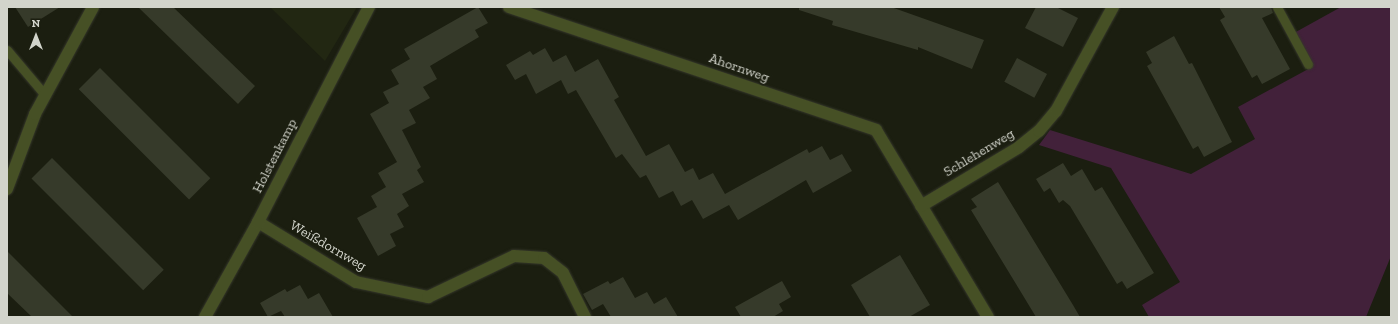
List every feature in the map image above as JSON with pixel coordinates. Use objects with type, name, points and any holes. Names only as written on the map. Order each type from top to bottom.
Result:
[{"type":"street","points":[[7,189],[35,114],[93,7]]},
{"type":"street","name":"Holstenkamp","points":[[205,317],[258,222],[369,7]]},
{"type":"street","name":"Ahornweg","points":[[510,7],[876,130],[921,206]]},
{"type":"street","name":"Schlehenweg","points":[[921,206],[1018,147],[1039,131],[1056,111],[1113,7]]},
{"type":"street","points":[[921,206],[988,317]]},
{"type":"street","name":"Weißdornweg","points":[[258,222],[356,282],[428,297],[514,256],[544,258],[563,274],[585,317]]},
{"type":"lane","points":[[1277,7],[1308,64]]},
{"type":"lane","points":[[7,50],[45,95]]},
{"type":"shaded area","points":[[270,7],[357,7],[325,61]]},
{"type":"shaded area","points":[[1341,7],[1391,7],[1391,256],[1366,317],[1149,317],[1142,305],[1180,282],[1111,168],[1039,145],[1050,130],[1191,174],[1255,139],[1238,107],[1312,67],[1294,33]]},
{"type":"building","points":[[15,7],[60,7],[28,27]]},
{"type":"building","points":[[138,7],[173,7],[255,86],[238,104]]},
{"type":"building","points":[[478,7],[488,23],[475,30],[479,37],[430,66],[437,79],[423,87],[430,98],[409,110],[416,123],[402,130],[421,167],[417,170],[424,182],[402,194],[409,206],[397,214],[404,227],[390,234],[396,246],[378,256],[357,218],[377,207],[371,196],[386,187],[378,173],[397,162],[370,114],[389,103],[383,92],[399,84],[391,70],[410,59],[404,49]]},
{"type":"building","points":[[799,7],[891,7],[984,40],[972,69],[918,47],[918,50],[832,25],[833,21],[799,10]]},
{"type":"building","points":[[1036,7],[1056,7],[1078,18],[1063,47],[1025,28]]},
{"type":"building","points":[[1219,7],[1271,7],[1273,13],[1262,18],[1290,69],[1262,84],[1257,75],[1252,78],[1220,20],[1225,17]]},
{"type":"building","points":[[1174,36],[1189,64],[1192,63],[1232,142],[1204,157],[1198,146],[1193,149],[1147,66],[1152,63],[1146,52]]},
{"type":"building","points":[[545,48],[553,62],[566,55],[575,72],[598,59],[619,97],[614,100],[646,156],[669,144],[685,172],[693,168],[699,180],[713,173],[725,194],[807,149],[809,153],[822,146],[830,160],[842,154],[852,171],[813,193],[806,180],[738,220],[729,205],[703,219],[692,200],[681,206],[673,191],[659,198],[646,175],[640,178],[622,154],[616,158],[576,90],[568,94],[561,80],[536,94],[526,74],[515,80],[506,65],[530,51],[533,55]]},
{"type":"building","points":[[1017,58],[1047,74],[1034,98],[1004,82]]},
{"type":"building","points":[[100,68],[210,178],[189,200],[79,89]]},
{"type":"building","points":[[52,158],[164,270],[143,290],[31,179]]},
{"type":"building","points":[[1063,163],[1071,176],[1082,169],[1095,191],[1102,187],[1154,273],[1127,289],[1122,281],[1117,284],[1070,206],[1063,200],[1059,203],[1050,188],[1044,192],[1036,179]]},
{"type":"building","points":[[998,182],[1080,317],[1036,317],[971,210],[977,207],[971,199]]},
{"type":"building","points":[[7,251],[73,317],[32,317],[7,293]]},
{"type":"building","points":[[900,255],[930,305],[909,317],[870,317],[851,285]]},
{"type":"building","points":[[623,277],[635,298],[647,292],[654,304],[666,297],[678,317],[611,317],[603,304],[592,310],[583,294],[608,281],[610,284]]},
{"type":"building","points":[[782,281],[791,297],[779,304],[783,311],[773,317],[741,317],[735,307]]},
{"type":"building","points":[[300,285],[308,299],[319,293],[333,317],[285,317],[281,311],[268,317],[260,303],[285,289],[287,292]]}]
